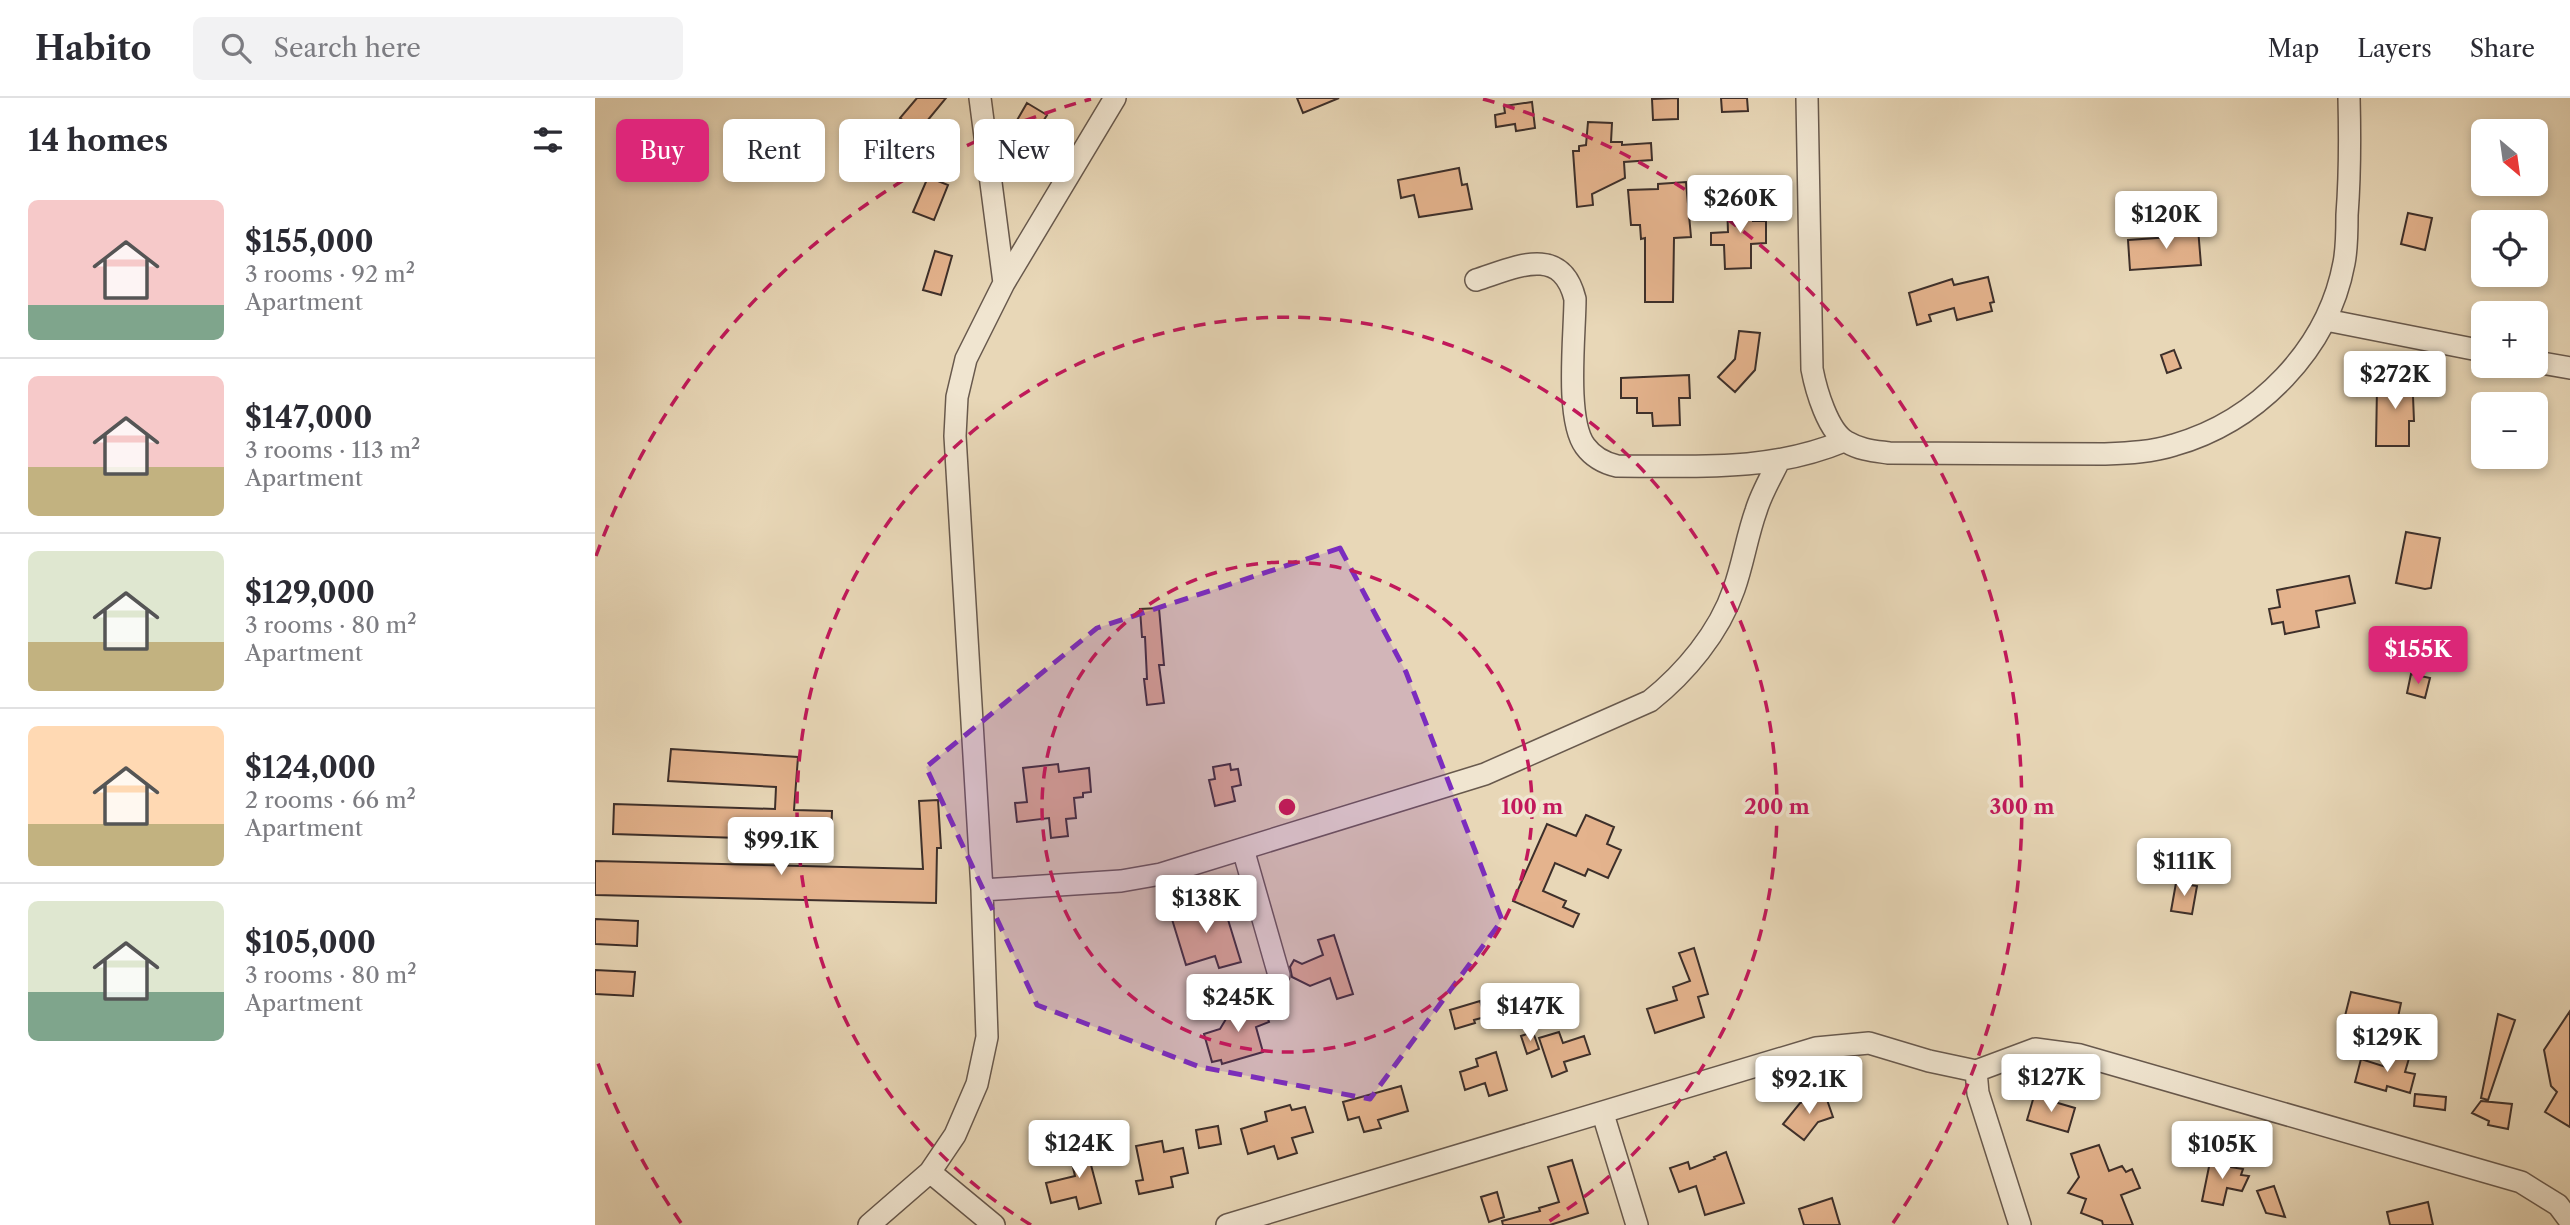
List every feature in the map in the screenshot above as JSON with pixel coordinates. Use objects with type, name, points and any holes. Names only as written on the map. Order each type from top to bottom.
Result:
[{"type":"street","points":[[980,98],[1004,283]]},
{"type":"street","points":[[869,1225],[930,1172],[963,1120],[983,1062],[988,1014],[954,415],[960,380],[966,359],[1004,283],[1115,98]]},
{"type":"street","points":[[1807,98],[1812,369],[1823,408],[1844,440],[1861,449],[1889,453],[2105,454],[2141,452],[2174,445],[2223,425],[2265,395],[2303,357],[2326,320],[2345,261],[2350,163],[2349,98]]},
{"type":"street","points":[[1476,280],[1530,263],[1545,264],[1562,274],[1571,284],[1575,299],[1573,415],[1585,447],[1605,463],[1617,467],[1740,465],[1802,457],[1844,440]]},
{"type":"street","points":[[2326,320],[2471,349]]},
{"type":"street","points":[[2548,364],[2570,368]]},
{"type":"street","points":[[982,890],[1141,878],[1485,774],[1650,701],[1671,684],[1723,614],[1734,590],[1756,508],[1779,461]]},
{"type":"street","points":[[1243,849],[1279,975]]},
{"type":"street","points":[[1227,1225],[1268,1220],[1816,1048],[1869,1043],[1929,1061],[1976,1071],[2035,1049],[2080,1055],[2521,1182],[2559,1205],[2570,1221]]},
{"type":"street","points":[[1976,1071],[1978,1093],[2020,1225]]},
{"type":"street","points":[[1603,1114],[1637,1225]]},
{"type":"street","points":[[930,1172],[994,1225]]},
{"type":"highlighted area","points":[[1340,548],[1406,672],[1502,920],[1370,1099],[1200,1067],[1037,1005],[926,767],[1097,628]]},
{"type":"building","points":[[917,98],[946,98],[929,119],[900,118]]},
{"type":"building","points":[[1297,98],[1339,98],[1303,113]]},
{"type":"building","points":[[1678,98],[1678,119],[1653,120],[1652,99]]},
{"type":"building","points":[[1721,98],[1747,98],[1748,111],[1722,112]]},
{"type":"building","points":[[1532,102],[1535,128],[1516,131],[1515,124],[1496,127],[1495,115],[1505,113],[1504,106]]},
{"type":"building","points":[[1027,103],[1047,115],[1045,119],[1018,119]]},
{"type":"building","points":[[1588,122],[1612,123],[1611,142],[1622,142],[1622,145],[1651,143],[1652,160],[1624,162],[1625,178],[1592,194],[1593,205],[1577,207],[1573,151],[1579,151],[1579,146],[1586,145]]},
{"type":"building","points":[[1459,168],[1462,185],[1467,184],[1472,209],[1419,217],[1414,195],[1401,198],[1398,180]]},
{"type":"building","points":[[926,182],[948,185],[934,220],[913,212]]},
{"type":"building","points":[[1686,182],[1691,237],[1674,238],[1673,302],[1645,302],[1645,238],[1641,239],[1640,225],[1631,225],[1628,190],[1658,189],[1658,184]]},
{"type":"building","points":[[1752,201],[1753,221],[1766,221],[1766,243],[1751,244],[1751,268],[1725,269],[1724,245],[1711,245],[1711,233],[1728,232],[1727,202]]},
{"type":"building","points":[[2408,213],[2432,218],[2425,250],[2401,244]]},
{"type":"building","points":[[2198,228],[2201,265],[2130,270],[2128,240],[2171,237],[2170,230]]},
{"type":"building","points":[[935,251],[952,256],[941,295],[923,290]]},
{"type":"building","points":[[1988,277],[1994,302],[1990,303],[1992,311],[1957,320],[1954,308],[1929,315],[1931,321],[1917,325],[1909,293],[1952,279],[1954,285]]},
{"type":"building","points":[[1739,331],[1760,333],[1755,370],[1735,392],[1718,377],[1735,359]]},
{"type":"building","points":[[2174,350],[2181,368],[2167,373],[2161,355]]},
{"type":"building","points":[[2412,371],[2414,421],[2409,421],[2409,446],[2376,446],[2377,387],[2394,387],[2393,372]]},
{"type":"building","points":[[1689,375],[1690,398],[1679,398],[1680,425],[1653,426],[1652,413],[1637,413],[1637,398],[1621,398],[1621,378]]},
{"type":"building","points":[[2406,532],[2440,538],[2431,588],[2396,583]]},
{"type":"building","points":[[2349,576],[2355,603],[2316,611],[2319,627],[2285,634],[2283,622],[2272,624],[2269,609],[2280,607],[2277,590]]},
{"type":"building","points":[[1159,608],[1164,665],[1159,665],[1164,703],[1147,705],[1144,679],[1147,679],[1145,637],[1142,637],[1140,609]]},
{"type":"building","points":[[2411,674],[2430,678],[2425,698],[2407,693]]},
{"type":"building","points":[[671,749],[798,757],[794,810],[832,811],[831,841],[613,834],[614,804],[775,809],[776,787],[668,781]]},
{"type":"building","points":[[1058,764],[1059,772],[1089,768],[1091,792],[1074,798],[1076,818],[1066,819],[1068,836],[1051,838],[1049,818],[1017,822],[1015,803],[1027,802],[1023,768]]},
{"type":"building","points":[[1230,764],[1231,770],[1238,769],[1241,785],[1232,787],[1235,801],[1215,806],[1209,780],[1215,779],[1213,767]]},
{"type":"building","points":[[938,800],[941,848],[937,848],[936,903],[595,895],[595,861],[923,869],[919,801]]},
{"type":"building","points":[[1586,815],[1614,827],[1607,844],[1621,850],[1608,878],[1588,869],[1585,876],[1555,863],[1543,891],[1566,901],[1563,907],[1579,914],[1573,927],[1513,901],[1547,824],[1576,836]]},
{"type":"building","points":[[2176,883],[2197,886],[2192,914],[2171,911]]},
{"type":"building","points":[[1222,900],[1241,962],[1219,968],[1215,956],[1186,965],[1171,916]]},
{"type":"building","points":[[595,919],[638,921],[637,946],[595,944]]},
{"type":"building","points":[[1334,935],[1353,994],[1337,999],[1330,978],[1310,986],[1292,977],[1290,967],[1294,960],[1302,964],[1323,955],[1318,940]]},
{"type":"building","points":[[1694,948],[1708,994],[1698,997],[1704,1017],[1655,1033],[1647,1009],[1677,1000],[1673,987],[1690,981],[1679,953]]},
{"type":"building","points":[[595,970],[635,972],[633,996],[595,994]]},
{"type":"building","points":[[2351,992],[2401,1003],[2394,1036],[2343,1024]]},
{"type":"building","points":[[1262,1000],[1269,1022],[1256,1027],[1263,1052],[1222,1064],[1221,1060],[1212,1062],[1204,1034],[1220,1029],[1232,1009]]},
{"type":"building","points":[[1480,1001],[1485,1017],[1455,1029],[1450,1010]]},
{"type":"building","points":[[2570,1011],[2570,1127],[2545,1112],[2557,1092],[2551,1086],[2544,1050]]},
{"type":"building","points":[[2498,1014],[2515,1020],[2488,1100],[2481,1098]]},
{"type":"building","points":[[1533,1032],[1539,1049],[1527,1054],[1521,1036]]},
{"type":"building","points":[[1559,1032],[1563,1043],[1584,1036],[1590,1054],[1564,1062],[1567,1071],[1552,1077],[1539,1038]]},
{"type":"building","points":[[2395,1050],[2410,1055],[2405,1072],[2415,1074],[2410,1093],[2387,1086],[2386,1091],[2355,1082],[2361,1059],[2389,1068]]},
{"type":"building","points":[[1496,1052],[1507,1090],[1489,1096],[1485,1083],[1465,1090],[1460,1072],[1478,1066],[1476,1059]]},
{"type":"building","points":[[1401,1086],[1408,1111],[1378,1120],[1381,1128],[1364,1132],[1359,1117],[1348,1120],[1343,1102]]},
{"type":"building","points":[[1825,1094],[1833,1117],[1818,1122],[1804,1140],[1783,1124],[1800,1103]]},
{"type":"building","points":[[2415,1094],[2446,1097],[2445,1110],[2414,1106]]},
{"type":"building","points":[[2034,1096],[2075,1108],[2068,1132],[2027,1120]]},
{"type":"building","points":[[2481,1101],[2512,1104],[2508,1129],[2488,1125],[2489,1121],[2472,1113]]},
{"type":"building","points":[[1290,1105],[1292,1110],[1305,1107],[1313,1132],[1292,1138],[1297,1153],[1278,1159],[1274,1146],[1248,1154],[1241,1129],[1267,1121],[1265,1112]]},
{"type":"building","points":[[1218,1126],[1221,1144],[1199,1148],[1196,1130]]},
{"type":"building","points":[[1162,1141],[1164,1152],[1183,1148],[1188,1173],[1171,1177],[1173,1187],[1139,1194],[1136,1181],[1143,1180],[1136,1146]]},
{"type":"building","points":[[2099,1145],[2109,1171],[2122,1166],[2126,1172],[2132,1169],[2140,1188],[2121,1195],[2133,1225],[2103,1225],[2102,1221],[2081,1213],[2086,1199],[2068,1193],[2079,1177],[2071,1154]]},
{"type":"building","points":[[1104,1147],[1107,1161],[1091,1165],[1101,1203],[1079,1209],[1076,1197],[1051,1203],[1046,1183],[1075,1176],[1070,1155]]},
{"type":"building","points":[[1726,1152],[1744,1203],[1705,1215],[1696,1186],[1679,1192],[1670,1168],[1688,1162],[1690,1169]]},
{"type":"building","points":[[2211,1157],[2231,1161],[2230,1167],[2243,1169],[2241,1175],[2249,1176],[2242,1191],[2227,1188],[2223,1205],[2202,1201]]},
{"type":"building","points":[[1572,1160],[1588,1213],[1550,1225],[1503,1225],[1502,1221],[1540,1211],[1539,1208],[1559,1202],[1548,1167]]},
{"type":"building","points":[[2274,1186],[2285,1217],[2266,1213],[2257,1191]]},
{"type":"building","points":[[1497,1192],[1504,1217],[1489,1222],[1481,1197]]},
{"type":"building","points":[[1832,1198],[1840,1225],[1804,1225],[1799,1209]]},
{"type":"building","points":[[2428,1202],[2433,1225],[2390,1225],[2387,1212]]}]
